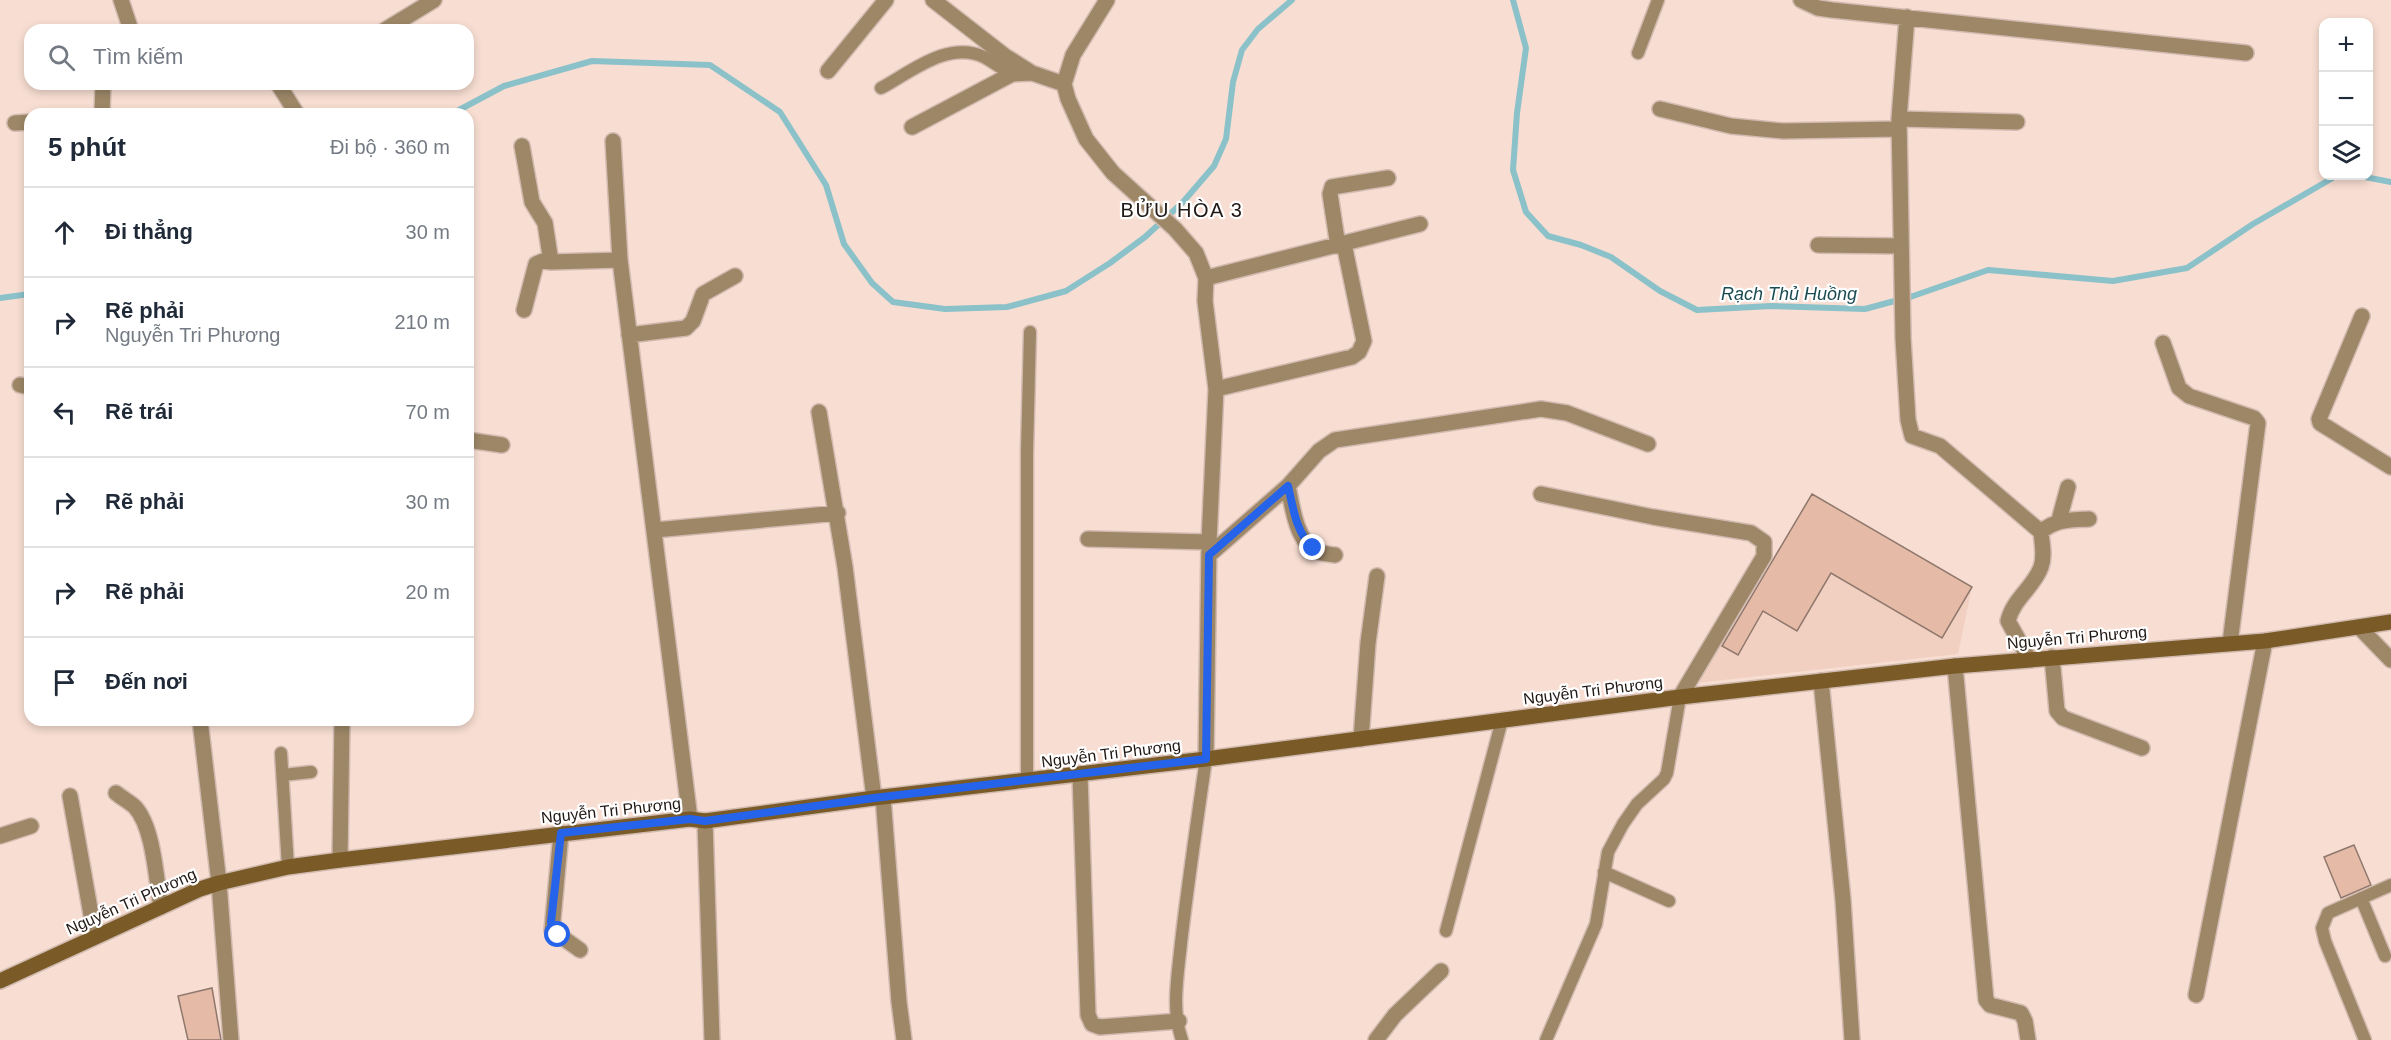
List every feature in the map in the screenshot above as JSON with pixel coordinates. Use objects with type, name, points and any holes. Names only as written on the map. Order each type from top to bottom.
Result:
[{"type":"main road","name":"Nguyễn Tri Phương","points":[[0,981],[200,889],[288,867],[561,833],[698,820],[1080,775],[1680,697],[1955,666],[2265,641],[2391,622]]},
{"type":"street","points":[[121,0],[129,24]]},
{"type":"street","points":[[395,24],[434,0]]},
{"type":"street","points":[[828,71],[886,0]]},
{"type":"street","points":[[933,0],[1005,56],[1032,73],[1064,84]]},
{"type":"street","points":[[1107,0],[1073,55],[1064,84],[1068,99],[1086,139],[1113,173],[1175,229],[1196,253],[1206,278],[1205,301],[1216,389],[1209,549],[1206,759]]},
{"type":"street","points":[[1801,0],[1818,8],[1832,10],[2246,53]]},
{"type":"street","points":[[1907,17],[1899,124],[1903,338],[1908,420],[1912,435],[1940,446],[2041,532],[2044,555],[2041,567],[2022,594],[2008,621],[2029,659]]},
{"type":"street","points":[[912,127],[1012,74],[1032,73]]},
{"type":"street","points":[[102,108],[103,90]]},
{"type":"street","points":[[282,90],[293,108]]},
{"type":"street","points":[[1660,109],[1731,126],[1782,131],[1899,124],[2017,122]]},
{"type":"street","points":[[613,141],[620,260],[629,335],[698,820],[712,1040]]},
{"type":"street","points":[[522,146],[532,202],[545,223],[551,262]]},
{"type":"street","points":[[1216,389],[1352,357],[1359,352],[1364,341],[1330,194],[1332,187],[1388,177]]},
{"type":"street","points":[[1206,278],[1420,224]]},
{"type":"street","points":[[1818,245],[1901,246]]},
{"type":"street","points":[[524,310],[536,264],[543,261],[620,260]]},
{"type":"street","points":[[629,335],[686,328],[693,321],[703,294],[735,276]]},
{"type":"street","points":[[2362,316],[2319,419],[2320,423],[2391,467]]},
{"type":"street","points":[[2163,343],[2180,388],[2189,396],[2254,418],[2258,423],[2230,643]]},
{"type":"street","points":[[1088,539],[1209,549],[1288,486],[1319,451],[1335,440],[1541,409],[1567,413],[1648,444]]},
{"type":"street","points":[[819,412],[837,513],[878,798],[898,1002],[904,1040]]},
{"type":"street","points":[[474,441],[502,445]]},
{"type":"street","points":[[1288,486],[1298,523],[1308,544],[1318,552],[1335,555]]},
{"type":"street","points":[[2059,520],[2068,487]]},
{"type":"street","points":[[1541,494],[1653,517],[1751,533],[1764,542],[1764,556],[1680,697]]},
{"type":"street","points":[[655,530],[837,513]]},
{"type":"street","points":[[2041,532],[2059,520],[2089,519]]},
{"type":"street","points":[[1361,739],[1368,643],[1377,576]]},
{"type":"street","points":[[2359,627],[2391,660]]},
{"type":"street","points":[[2196,995],[2265,641]]},
{"type":"street","points":[[2052,657],[2057,711],[2063,718],[2142,748]]},
{"type":"street","points":[[1955,666],[1986,1000],[1990,1005],[2021,1013],[2025,1021],[2028,1040]]},
{"type":"street","points":[[1821,681],[1843,900],[1852,1040]]},
{"type":"street","points":[[201,726],[219,883],[231,1040]]},
{"type":"street","points":[[340,860],[342,726]]},
{"type":"street","points":[[1080,775],[1088,1015],[1092,1023],[1100,1027],[1179,1021]]},
{"type":"street","points":[[116,793],[136,807],[144,823],[151,845],[161,907]]},
{"type":"street","points":[[70,796],[95,937]]},
{"type":"street","points":[[0,836],[32,826]]},
{"type":"street","points":[[561,833],[552,930],[580,950]]},
{"type":"street","points":[[1376,1040],[1395,1015],[1441,971]]},
{"type":"lane","points":[[1638,53],[1658,0]]},
{"type":"lane","points":[[881,88],[943,54],[962,52],[982,56],[1012,74]]},
{"type":"lane","points":[[1027,781],[1027,452],[1030,332]]},
{"type":"lane","points":[[1546,1040],[1596,924],[1608,852],[1637,804],[1664,779],[1667,773],[1680,697]]},
{"type":"lane","points":[[1446,931],[1502,720]]},
{"type":"lane","points":[[281,753],[288,867]]},
{"type":"lane","points":[[1182,1040],[1178,984],[1187,888],[1206,759]]},
{"type":"lane","points":[[283,775],[311,772]]},
{"type":"lane","points":[[1604,872],[1668,901]]},
{"type":"lane","points":[[2365,1040],[2325,941],[2322,928],[2328,913],[2391,885]]},
{"type":"lane","points":[[2361,898],[2385,956]]},
{"type":"shaded area","points":[[1812,494],[1972,587],[1958,654],[1696,683],[1748,602]]},
{"type":"building","points":[[1812,494],[1972,587],[1942,638],[1831,573],[1797,631],[1763,611],[1738,655],[1722,646]]},
{"type":"building","points":[[2354,845],[2371,885],[2341,898],[2324,857]]},
{"type":"building","points":[[212,988],[221,1040],[188,1040],[178,996]]},
{"type":"waterway","name":"Rạch Thủ Huồng","points":[[463,108],[504,86],[592,61],[710,65],[780,112],[826,185],[844,244],[872,283],[893,302],[945,309],[1007,307],[1066,291],[1145,237],[1183,202],[1214,166],[1226,139],[1233,82],[1242,50],[1258,29],[1292,0]]},
{"type":"waterway","name":"Rạch Thủ Huồng","points":[[1513,0],[1526,48],[1517,113],[1513,170],[1526,212],[1548,236],[1581,245],[1611,257],[1660,291],[1697,310],[1771,306],[1865,309],[1913,296],[1988,270],[2113,281],[2187,268],[2253,224],[2329,180]]},
{"type":"waterway","name":"Rạch Thủ Huồng","points":[[2373,179],[2391,182]]},
{"type":"waterway","name":"Rạch Thủ Huồng","points":[[0,298],[24,295]]},
{"type":"district","name":"BỬU HÒA 3","points":[[1182,210]]},
{"type":"route","points":[[558,935],[552,930],[551,922],[561,833],[690,819],[705,821],[874,798],[1206,759],[1209,555],[1288,486],[1294,513],[1304,538],[1313,548]]}]
